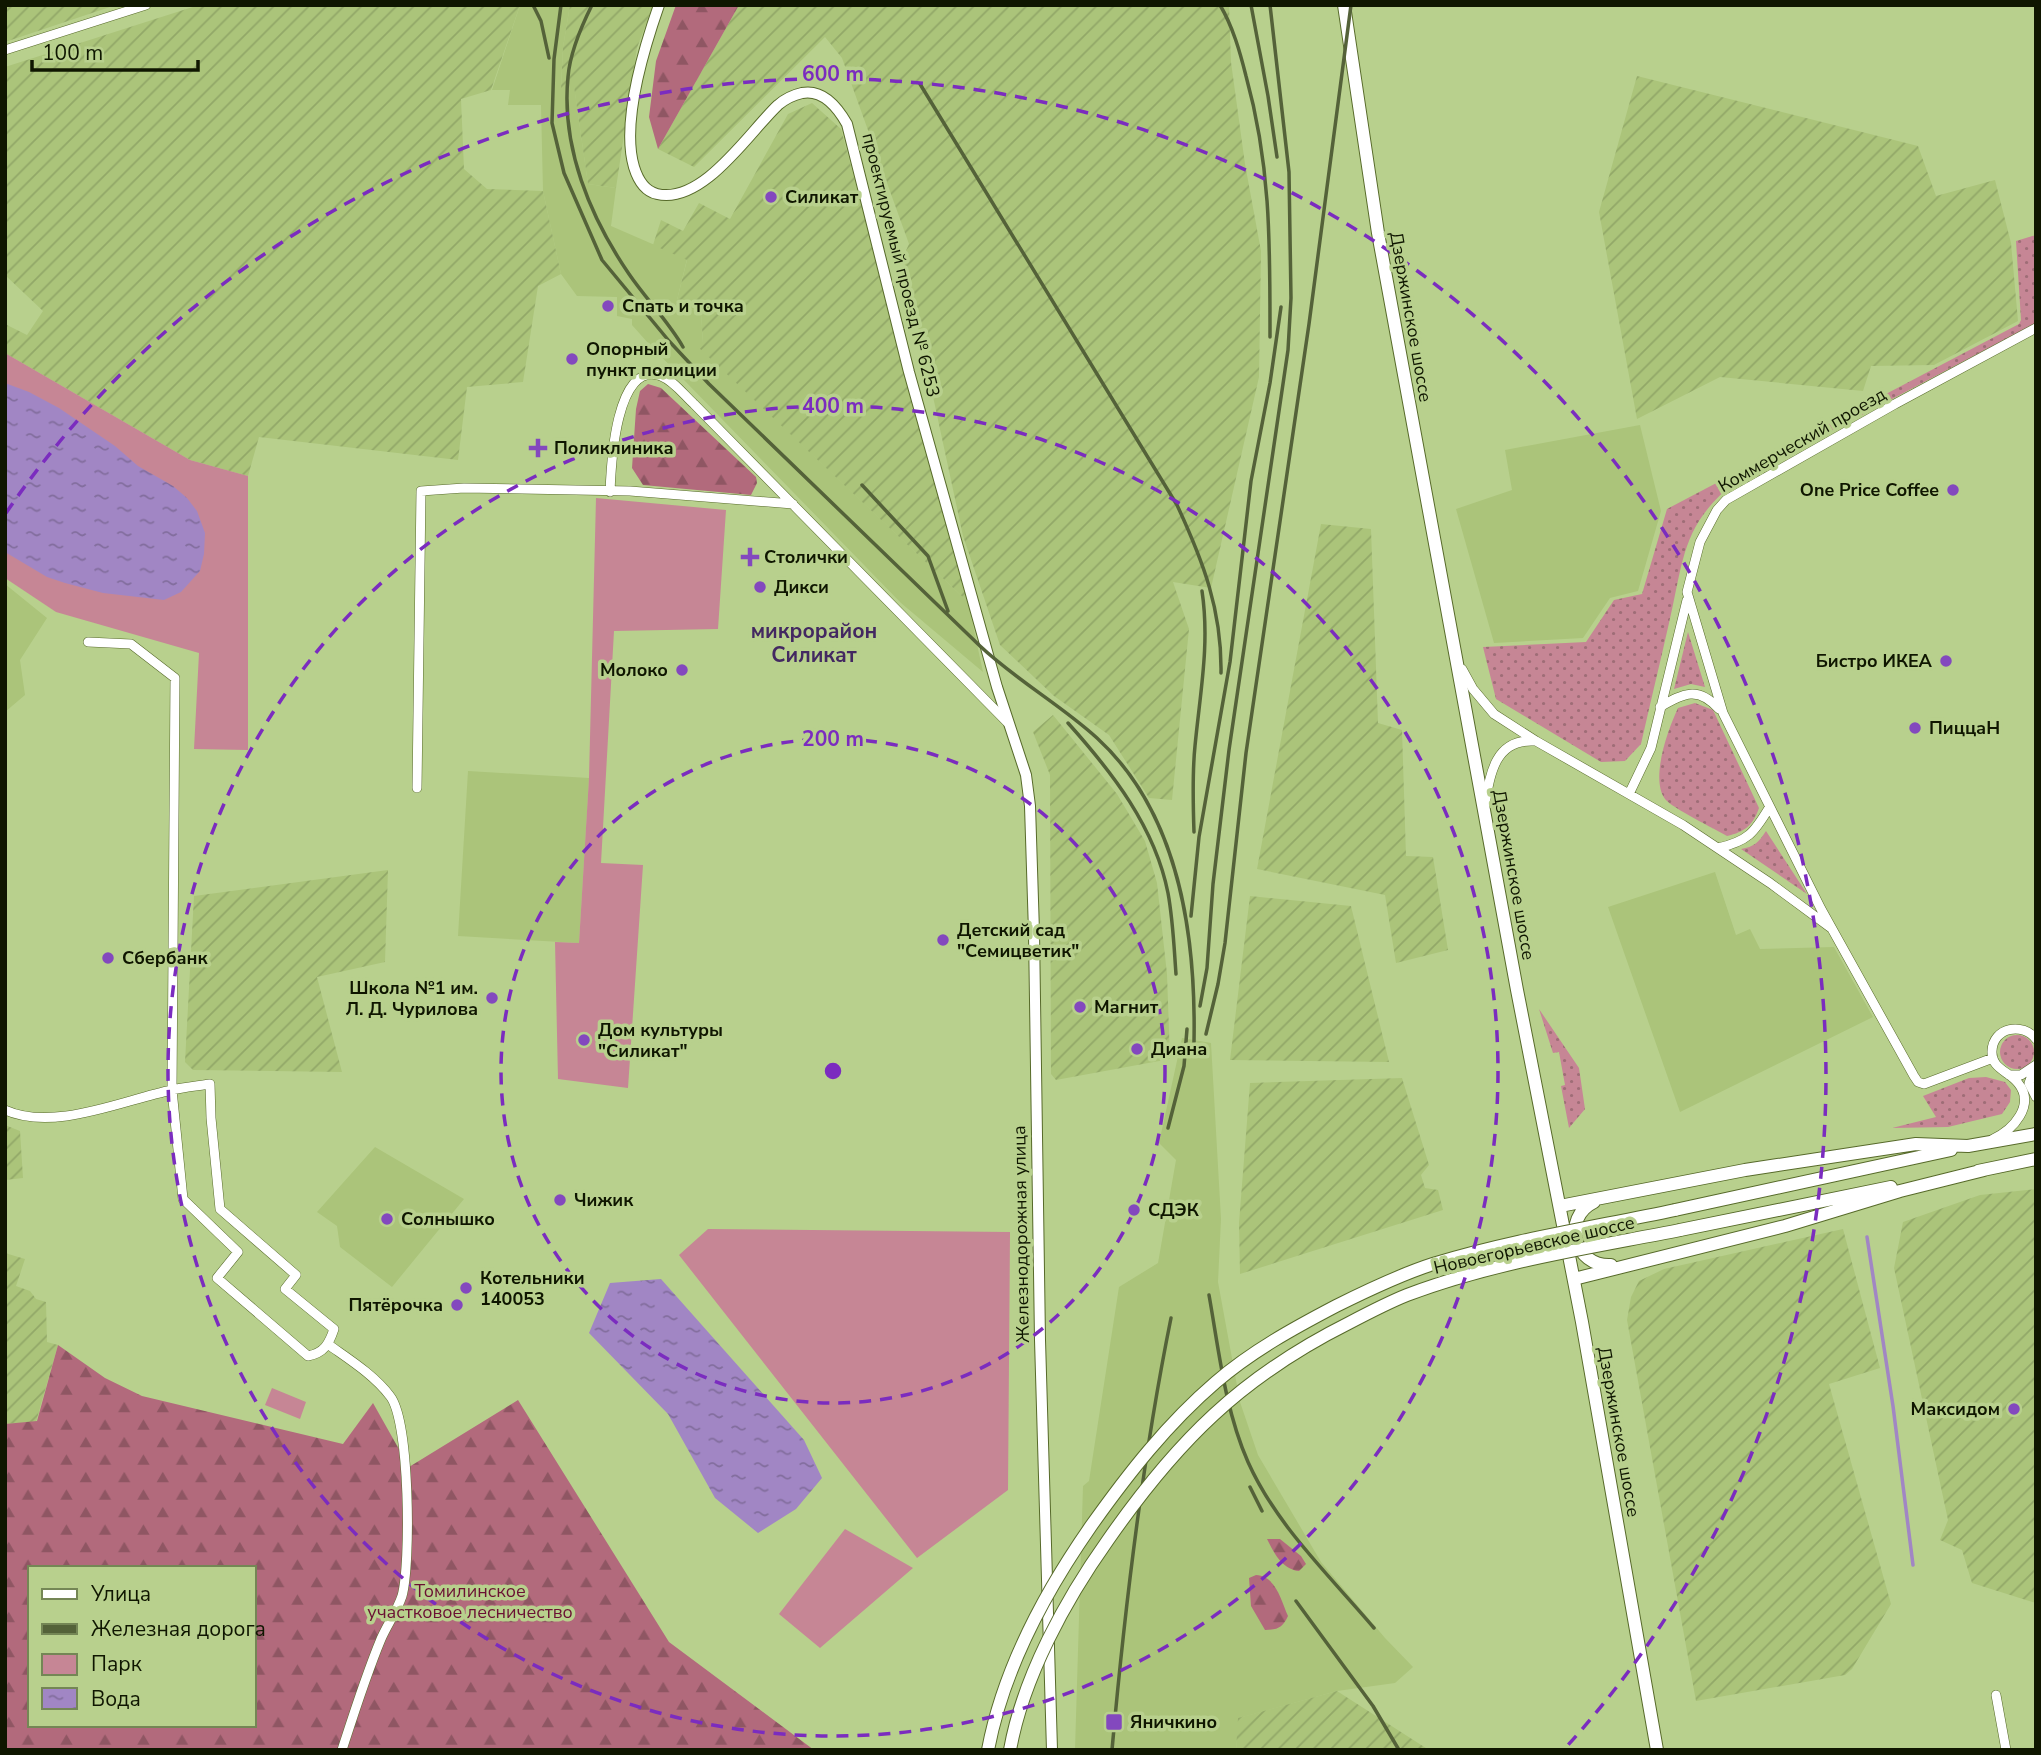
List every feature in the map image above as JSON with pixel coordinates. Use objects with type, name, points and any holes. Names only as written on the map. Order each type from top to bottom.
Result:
[{"type":"main road","name":"Дзержинское шоссе","points":[[1344,5],[1378,233],[1453,648],[1574,1279],[1657,1750]]},
{"type":"main road","name":"Новоегорьевское шоссе","points":[[988,1750],[1009,1679],[1055,1582],[1126,1478],[1156,1442],[1216,1382],[1275,1339],[1331,1309],[1430,1265],[1497,1247],[2036,1134]]},
{"type":"main road","points":[[1560,1206],[1745,1170],[1916,1144],[1974,1146]]},
{"type":"main road","name":"Новоегорьевское шоссе","points":[[1010,1750],[1029,1687],[1073,1592],[1143,1491],[1172,1456],[1230,1398],[1287,1357],[1405,1296],[1502,1267],[1819,1200],[2036,1159]]},
{"type":"main road","points":[[1574,1279],[1785,1226],[1900,1191],[1984,1170]]},
{"type":"main road","points":[[1622,1194],[1585,1207],[1577,1220],[1574,1235],[1582,1254],[1591,1262],[1603,1266],[1632,1264]]},
{"type":"street","points":[[5,50],[146,5]]},
{"type":"street","name":"проектируемый проезд № 6253","points":[[659,5],[645,48],[631,127],[633,165],[639,181],[651,192],[672,195],[699,182],[735,153],[778,105],[789,97],[805,92],[819,95],[839,110],[847,124],[909,372],[1007,722]]},
{"type":"street","name":"Коммерческий проезд","points":[[1993,1058],[1924,1084],[1918,1082],[1833,930],[1723,713],[1687,598],[1700,542],[1717,509],[1726,500],[2036,328]]},
{"type":"street","points":[[610,492],[617,418],[639,380],[648,375],[658,375],[669,381],[694,404],[1007,722]]},
{"type":"street","points":[[417,788],[421,491],[464,488],[610,492],[793,504]]},
{"type":"street","points":[[1629,794],[1651,748],[1687,598]]},
{"type":"street","points":[[5,1110],[17,1116],[37,1117],[88,1113],[172,1090],[210,1084],[220,1209],[296,1275],[285,1289],[334,1329],[329,1345],[321,1352],[308,1356],[217,1278],[238,1252],[183,1199],[172,1090],[175,678],[131,644],[88,642]]},
{"type":"street","points":[[1453,648],[1473,689],[1494,714],[1718,848],[1833,930]]},
{"type":"street","points":[[1660,707],[1685,694],[1696,694],[1711,700],[1723,713]]},
{"type":"street","name":"Железнодорожная улица","points":[[1007,722],[1018,744],[1030,806],[1040,1340],[1052,1750]]},
{"type":"street","points":[[1485,809],[1489,782],[1497,758],[1512,744],[1536,741]]},
{"type":"street","points":[[1718,848],[1738,843],[1749,836],[1759,826],[1769,808]]},
{"type":"street","points":[[1974,1146],[2007,1131],[2021,1115],[2024,1105],[2022,1090],[2015,1080],[1997,1067],[1993,1058],[1992,1051],[1997,1038],[2009,1029],[2027,1030],[2036,1039]]},
{"type":"street","points":[[2004,1073],[2021,1075],[2036,1065]]},
{"type":"street","points":[[2036,1065],[2029,1083],[2036,1097]]},
{"type":"street","points":[[329,1345],[376,1381],[392,1398],[399,1416],[402,1438],[407,1518],[402,1596],[380,1641],[342,1750]]},
{"type":"street","points":[[1996,1695],[2006,1750]]},
{"type":"shaded area","points":[[5,5],[116,5],[5,42]]},
{"type":"shaded area","points":[[199,5],[520,5],[491,90],[461,99],[464,169],[487,189],[543,191],[561,274],[538,286],[523,382],[467,387],[458,460],[259,437],[248,476],[190,460],[5,353],[5,324],[27,335],[43,311],[5,275],[5,67]]},
{"type":"shaded area","points":[[520,5],[570,5],[563,47],[561,87],[574,86],[588,184],[616,188],[611,226],[687,259],[676,304],[701,313],[703,343],[698,346],[968,602],[983,672],[901,603],[648,343],[632,325],[632,319],[617,316],[617,297],[577,296],[561,274],[543,191],[541,105],[508,105],[510,90],[492,90]]},
{"type":"shaded area","points":[[570,5],[653,5],[637,48],[616,188],[588,184],[574,87],[561,88],[563,47]]},
{"type":"shaded area","points":[[739,5],[1229,5],[1231,62],[1245,164],[1261,251],[1259,377],[1211,588],[1173,582],[1189,629],[1172,800],[1149,798],[1109,735],[1054,696],[1000,645],[963,536],[903,257],[909,244],[842,58],[825,37],[694,167],[658,149]]},
{"type":"shaded area","points":[[1637,76],[1918,146],[1936,196],[1995,180],[2011,243],[2018,321],[1934,365],[1871,366],[1863,391],[1720,377],[1637,419],[1599,212]]},
{"type":"shaded area","points":[[812,103],[841,129],[968,602],[697,346],[703,342],[701,313],[676,304],[687,260],[653,245],[661,220],[683,231],[699,203],[730,219],[788,114]]},
{"type":"shaded area","points":[[1640,425],[1661,511],[1638,591],[1610,598],[1583,638],[1494,643],[1456,509],[1512,490],[1505,450]]},
{"type":"shaded area","points":[[1321,524],[1371,529],[1378,723],[1402,730],[1406,856],[1433,857],[1448,950],[1396,963],[1385,895],[1257,869]]},
{"type":"shaded area","points":[[5,584],[47,618],[20,660],[25,695],[5,712]]},
{"type":"shaded area","points":[[1053,715],[1117,794],[1145,841],[1157,883],[1167,974],[1170,1059],[1056,1080],[1051,1074],[1050,775],[1033,732]]},
{"type":"shaded area","points":[[468,771],[589,778],[579,943],[458,936]]},
{"type":"shaded area","points":[[388,870],[385,962],[317,977],[342,1072],[193,1070],[185,1062],[194,896]]},
{"type":"shaded area","points":[[1715,872],[1736,935],[1750,929],[1760,949],[1834,947],[1873,1017],[1680,1112],[1608,907]]},
{"type":"shaded area","points":[[1250,896],[1351,906],[1389,1062],[1230,1060]]},
{"type":"shaded area","points":[[1182,1038],[1211,1043],[1221,1219],[1218,1282],[1240,1402],[1258,1455],[1321,1562],[1413,1667],[1395,1683],[1337,1691],[1239,1718],[1236,1750],[1075,1750],[1083,1486],[1089,1481],[1119,1287],[1158,1263],[1176,1160],[1159,1143]]},
{"type":"shaded area","points":[[1402,1078],[1429,1165],[1421,1175],[1425,1188],[1438,1190],[1443,1210],[1240,1274],[1239,1223],[1250,1083]]},
{"type":"shaded area","points":[[5,1125],[20,1131],[23,1178],[5,1180]]},
{"type":"shaded area","name":"Солнышко","points":[[375,1147],[464,1199],[392,1287],[340,1247],[337,1226],[317,1212]]},
{"type":"shaded area","points":[[2036,1189],[2036,1603],[1972,1583],[1962,1550],[1940,1540],[1948,1520],[1894,1268],[1903,1222],[1980,1195]]},
{"type":"shaded area","points":[[1843,1229],[1880,1368],[1829,1384],[1891,1604],[1852,1669],[1845,1675],[1696,1701],[1627,1320],[1631,1297],[1639,1281],[1664,1269]]},
{"type":"shaded area","points":[[5,1253],[25,1259],[16,1286],[30,1291],[36,1299],[46,1302],[47,1342],[58,1345],[36,1422],[5,1424]]},
{"type":"shaded area","points":[[1337,1691],[1429,1750],[1236,1750],[1238,1718]]},
{"type":"green space","points":[[676,5],[739,5],[658,149],[649,117],[656,61]]},
{"type":"green space","points":[[2036,235],[2036,323],[1737,481],[1705,512],[1695,528],[1682,562],[1641,744],[1625,761],[1601,762],[1496,699],[1483,647],[1586,642],[1614,600],[1642,594],[1667,509],[2019,324],[2021,320],[2016,241]]},
{"type":"green space","points":[[5,353],[190,460],[248,476],[248,750],[194,749],[199,653],[56,612],[5,578]]},
{"type":"green space","points":[[648,384],[661,388],[756,477],[757,483],[751,495],[643,485],[632,468],[636,409],[640,391]]},
{"type":"green space","points":[[596,498],[726,510],[718,629],[614,631],[601,863],[643,865],[628,1088],[558,1079],[555,942],[579,943],[589,778]]},
{"type":"green space","points":[[1688,632],[1705,687],[1691,684],[1674,689]]},
{"type":"green space","points":[[1695,703],[1713,710],[1759,808],[1748,827],[1727,836],[1676,808],[1665,799],[1661,790],[1659,779],[1662,754],[1674,717],[1678,708]]},
{"type":"green space","points":[[1766,831],[1807,894],[1741,849],[1756,843]]},
{"type":"green space","points":[[1539,1009],[1579,1068],[1585,1109],[1569,1128],[1561,1086],[1565,1085],[1559,1052],[1553,1053]]},
{"type":"green space","points":[[2017,1035],[2029,1040],[2034,1052],[2029,1064],[2017,1069],[2005,1064],[2000,1052],[2005,1040]]},
{"type":"green space","points":[[1986,1077],[2005,1082],[2011,1090],[2010,1102],[2002,1114],[1948,1127],[1892,1128],[1936,1117],[1923,1096],[1969,1078]]},
{"type":"green space","points":[[708,1229],[1010,1232],[1008,1490],[917,1558],[679,1255]]},
{"type":"green space","name":"Томилинское участковое лесничество","points":[[58,1345],[105,1378],[142,1396],[343,1444],[373,1403],[409,1467],[518,1400],[669,1642],[814,1750],[5,1750],[5,1424],[37,1421]]},
{"type":"green space","points":[[272,1388],[306,1402],[300,1419],[265,1405]]},
{"type":"green space","points":[[845,1529],[913,1568],[820,1648],[779,1614]]},
{"type":"green space","points":[[1267,1539],[1280,1539],[1301,1556],[1306,1564],[1299,1571],[1283,1564]]},
{"type":"green space","points":[[1263,1576],[1273,1584],[1288,1616],[1277,1628],[1265,1630],[1251,1606],[1249,1578]]},
{"type":"water","points":[[5,383],[59,408],[187,498],[197,511],[205,533],[204,554],[200,571],[181,592],[164,600],[103,593],[47,577],[5,552]]},
{"type":"water","points":[[661,1279],[804,1440],[822,1478],[796,1509],[758,1533],[715,1498],[668,1414],[589,1333],[610,1283]]},
{"type":"waterway","points":[[1867,1237],[1893,1406],[1913,1565]]},
{"type":"railway","points":[[533,5],[541,21],[549,58]]},
{"type":"railway","points":[[561,5],[554,59],[552,123],[564,173],[602,260],[669,341],[709,384],[980,646],[1083,726],[1125,769],[1147,803],[1165,840],[1177,879],[1191,960],[1194,1042]]},
{"type":"railway","points":[[592,5],[577,40],[568,77],[567,103],[574,155],[591,205],[615,252],[683,347]]},
{"type":"railway","points":[[1220,5],[1239,49],[1254,109],[1265,174],[1270,337]]},
{"type":"railway","points":[[1251,5],[1277,157]]},
{"type":"railway","points":[[1200,1006],[1207,968],[1213,884],[1229,750],[1288,350],[1291,298],[1289,172],[1270,5]]},
{"type":"railway","points":[[1206,1034],[1225,943],[1246,753],[1309,324],[1351,5]]},
{"type":"railway","points":[[920,84],[1177,505],[1209,586],[1218,628],[1221,673]]},
{"type":"railway","points":[[1191,916],[1199,837],[1230,662],[1251,481],[1281,307]]},
{"type":"railway","points":[[862,485],[928,556],[948,611]]},
{"type":"railway","points":[[1194,832],[1194,757],[1205,649],[1202,591]]},
{"type":"railway","points":[[1068,723],[1116,781],[1153,845],[1168,893],[1176,974]]},
{"type":"railway","points":[[1168,1128],[1184,1066],[1187,1029]]},
{"type":"railway","points":[[1209,1295],[1228,1401],[1248,1462],[1273,1507],[1322,1569],[1374,1628]]},
{"type":"railway","points":[[1112,1750],[1136,1533],[1151,1425],[1171,1318]]},
{"type":"railway","points":[[1250,1487],[1262,1511]]},
{"type":"railway","points":[[1296,1601],[1373,1706],[1399,1750]]},
{"type":"place","name":"Силикат","points":[[771,197]]},
{"type":"place","name":"Спать и точка","points":[[608,306]]},
{"type":"place","name":"Опорный пункт полиции","points":[[572,359]]},
{"type":"place","name":"Поликлиника","points":[[538,448]]},
{"type":"place","name":"One Price Coffee","points":[[1953,490]]},
{"type":"place","name":"Столички","points":[[750,557]]},
{"type":"place","name":"Дикси","points":[[760,587]]},
{"type":"place","name":"Бистро ИКЕА","points":[[1946,661]]},
{"type":"place","name":"Молоко","points":[[682,670]]},
{"type":"place","name":"ПиццаН","points":[[1915,728]]},
{"type":"place","name":"Детский сад \"Семицветик\"","points":[[943,940]]},
{"type":"place","name":"Сбербанк","points":[[108,958]]},
{"type":"place","name":"Школа №1 им. Л. Д. Чурилова","points":[[492,998]]},
{"type":"place","name":"Магнит","points":[[1080,1007]]},
{"type":"place","name":"Дом культуры \"Силикат\"","points":[[584,1040]]},
{"type":"place","name":"Диана","points":[[1137,1049]]},
{"type":"place","name":"Чижик","points":[[560,1200]]},
{"type":"place","name":"СДЭК","points":[[1134,1210]]},
{"type":"place","name":"Солнышко","points":[[387,1219]]},
{"type":"place","name":"Котельники 140053","points":[[466,1288]]},
{"type":"place","name":"Пятёрочка","points":[[457,1305]]},
{"type":"place","name":"Максидом","points":[[2014,1409]]},
{"type":"place","name":"Яничкино","points":[[1114,1722]]},
{"type":"district","name":"микрорайон Силикат","points":[[814,643]]}]
